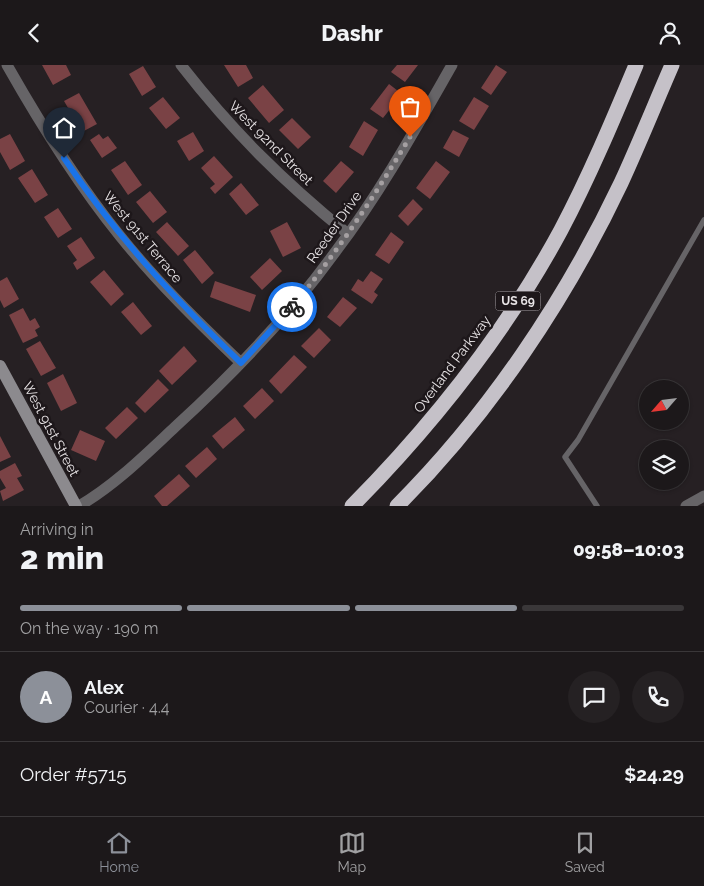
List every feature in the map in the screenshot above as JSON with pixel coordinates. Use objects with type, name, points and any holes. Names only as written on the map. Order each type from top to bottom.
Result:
[{"type":"highway","name":"Overland Parkway","points":[[352,506],[418,436],[452,395],[486,350],[520,298],[560,231],[584,183],[636,65]]},
{"type":"highway","name":"US 69","points":[[397,506],[490,401],[559,297],[621,184],[672,65]]},
{"type":"street","name":"West 91st Terrace","points":[[7,65],[52,141],[121,237],[165,288],[241,363]]},
{"type":"street","name":"West 92nd Street","points":[[181,65],[233,129],[268,166],[348,234]]},
{"type":"street","name":"Reeder Drive","points":[[77,506],[122,475],[241,363],[301,297],[382,185],[452,65]]},
{"type":"street","name":"West 91st Street","points":[[0,366],[77,506]]},
{"type":"street","points":[[686,506],[704,496]]},
{"type":"lane","points":[[597,506],[566,457],[578,440],[704,220]]},
{"type":"building","points":[[42,65],[66,65],[71,75],[53,85]]},
{"type":"building","points":[[224,65],[246,65],[253,78],[238,87]]},
{"type":"building","points":[[397,65],[418,65],[405,82],[391,72]]},
{"type":"building","points":[[496,65],[507,72],[491,95],[481,88]]},
{"type":"building","points":[[143,66],[156,87],[142,96],[129,74]]},
{"type":"building","points":[[389,84],[402,94],[383,118],[370,109]]},
{"type":"building","points":[[263,85],[284,110],[269,123],[248,98]]},
{"type":"building","points":[[79,93],[97,124],[82,132],[64,101]]},
{"type":"building","points":[[163,97],[180,118],[166,129],[149,108]]},
{"type":"building","points":[[474,97],[489,106],[474,130],[459,121]]},
{"type":"building","points":[[292,118],[311,137],[298,149],[279,130]]},
{"type":"building","points":[[364,121],[378,130],[363,156],[349,147]]},
{"type":"building","points":[[453,130],[469,138],[459,157],[443,148]]},
{"type":"building","points":[[193,132],[204,151],[189,161],[177,141]]},
{"type":"building","points":[[10,134],[25,161],[10,170],[0,152],[0,139]]},
{"type":"building","points":[[99,134],[103,139],[108,136],[117,148],[102,158],[90,140]]},
{"type":"building","points":[[214,156],[233,177],[215,194],[210,188],[215,184],[201,168]]},
{"type":"building","points":[[125,161],[142,185],[128,195],[111,170]]},
{"type":"building","points":[[341,161],[354,172],[336,193],[323,181]]},
{"type":"building","points":[[436,161],[450,172],[430,199],[416,188]]},
{"type":"building","points":[[32,169],[48,195],[35,203],[18,178]]},
{"type":"building","points":[[241,183],[259,205],[246,215],[229,194]]},
{"type":"building","points":[[150,191],[167,212],[153,223],[136,202]]},
{"type":"building","points":[[413,199],[423,209],[408,226],[398,216]]},
{"type":"building","points":[[58,208],[72,229],[58,238],[44,217]]},
{"type":"building","points":[[167,222],[189,246],[178,256],[156,232]]},
{"type":"building","points":[[287,222],[301,248],[283,257],[270,231]]},
{"type":"building","points":[[391,232],[404,242],[389,264],[375,255]]},
{"type":"building","points":[[81,237],[95,258],[77,270],[73,263],[77,260],[67,246]]},
{"type":"building","points":[[195,250],[214,273],[202,284],[183,260]]},
{"type":"building","points":[[270,258],[282,271],[262,290],[250,277]]},
{"type":"building","points":[[104,270],[124,294],[111,306],[90,282]]},
{"type":"building","points":[[371,271],[383,279],[374,292],[378,295],[372,304],[351,290],[358,279],[363,282]]},
{"type":"building","points":[[7,277],[19,299],[4,308],[0,300],[0,281]]},
{"type":"building","points":[[215,281],[256,295],[250,312],[210,297]]},
{"type":"building","points":[[343,297],[357,308],[340,327],[327,317]]},
{"type":"building","points":[[133,302],[152,326],[141,335],[121,312]]},
{"type":"building","points":[[23,308],[30,321],[35,318],[40,327],[35,330],[38,336],[23,343],[9,315]]},
{"type":"building","points":[[319,328],[331,340],[314,358],[301,346]]},
{"type":"building","points":[[40,341],[56,368],[41,376],[26,349]]},
{"type":"building","points":[[184,346],[197,361],[172,385],[159,371]]},
{"type":"building","points":[[294,355],[307,367],[281,394],[269,381]]},
{"type":"building","points":[[63,374],[77,403],[61,411],[47,383]]},
{"type":"building","points":[[158,379],[169,390],[145,413],[135,403]]},
{"type":"building","points":[[262,388],[274,401],[255,419],[243,406]]},
{"type":"building","points":[[127,407],[138,418],[116,439],[105,428]]},
{"type":"building","points":[[235,417],[245,430],[223,449],[212,436]]},
{"type":"building","points":[[80,430],[105,441],[96,461],[71,450]]},
{"type":"building","points":[[0,436],[11,457],[0,462]]},
{"type":"building","points":[[207,447],[217,459],[196,478],[185,466]]},
{"type":"building","points":[[15,463],[22,476],[17,478],[24,490],[3,501],[0,491],[6,488],[0,478],[0,471]]},
{"type":"building","points":[[179,474],[190,486],[167,506],[162,506],[154,496]]},
{"type":"way so far","points":[[292,307],[318,277],[338,249],[382,185],[410,137]]},
{"type":"route","points":[[64,158],[121,237],[165,288],[241,363],[269,335],[292,307]]}]
